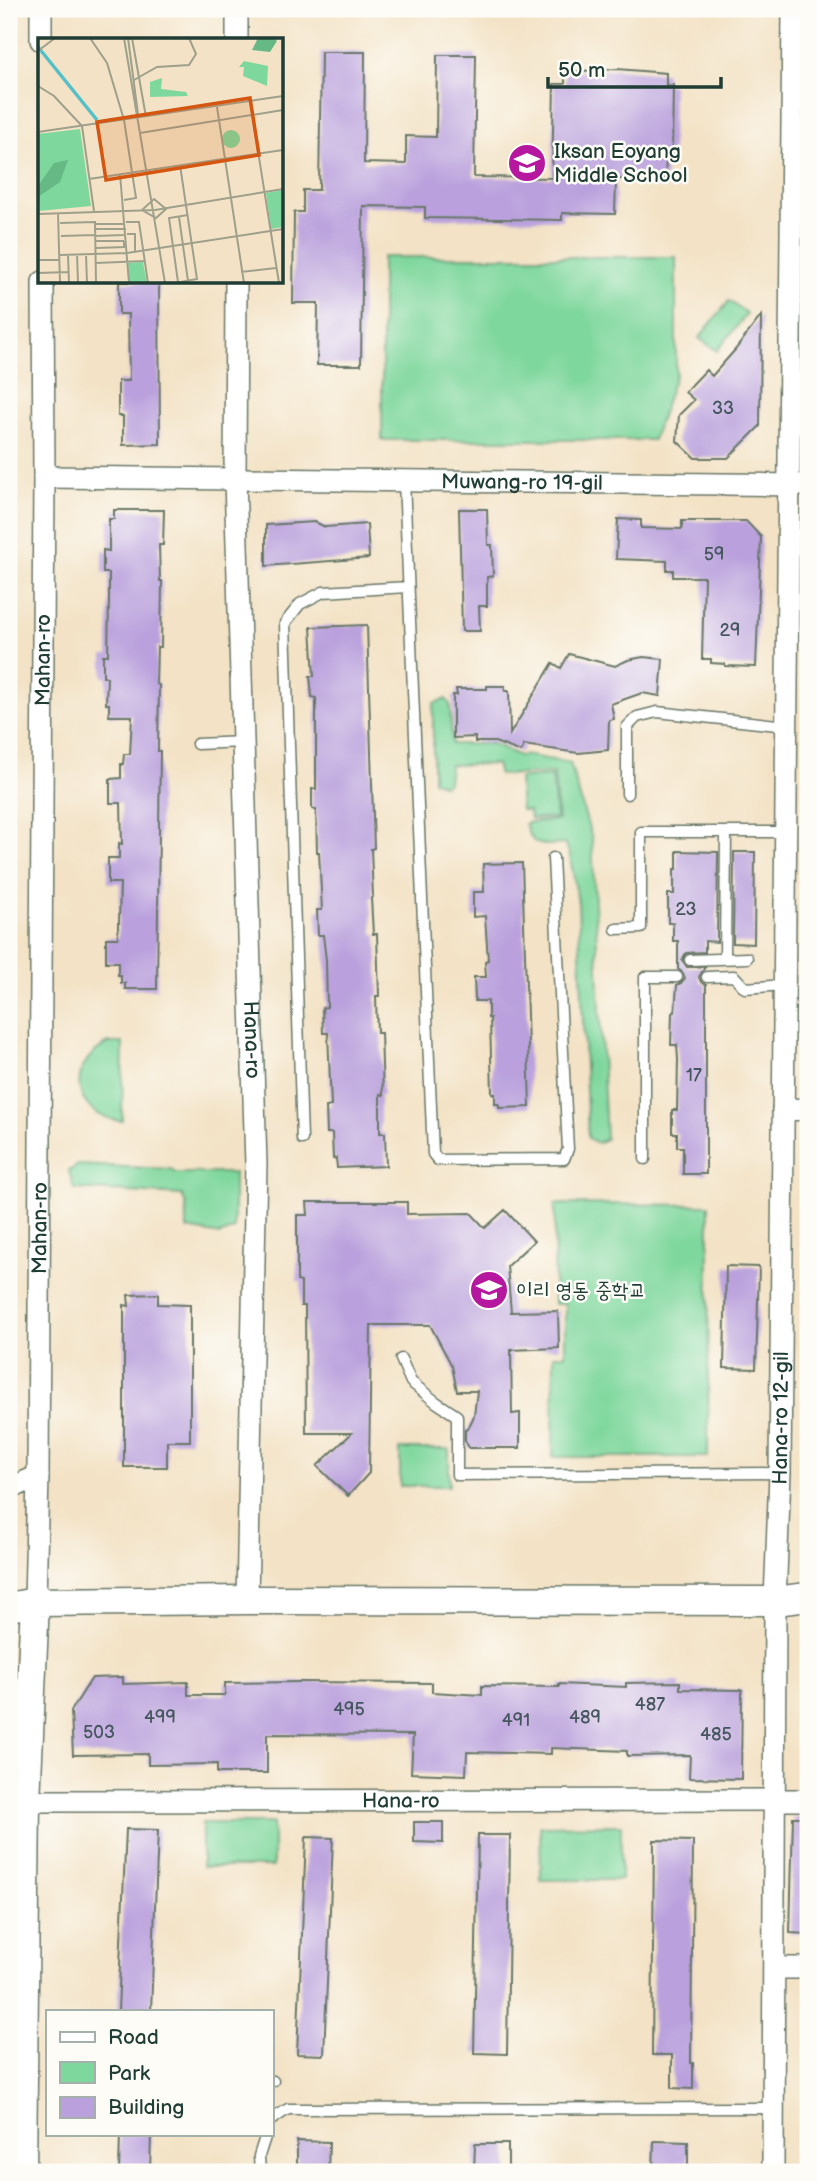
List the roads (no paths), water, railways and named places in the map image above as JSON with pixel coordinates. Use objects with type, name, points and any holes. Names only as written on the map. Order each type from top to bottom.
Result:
[{"type":"street","points":[[41,9],[41,38]]},
{"type":"street","points":[[237,9],[237,38]]},
{"type":"street","name":"Hana-ro 12-gil","points":[[775,1601],[780,1473],[787,726],[799,485],[793,9]]},
{"type":"street","name":"Mahan-ro","points":[[22,2172],[17,1602],[38,1476],[43,284]]},
{"type":"street","points":[[235,479],[236,284]]},
{"type":"street","name":"Muwang-ro 19-gil","points":[[44,477],[799,485]]},
{"type":"street","name":"Hana-ro","points":[[235,479],[256,1164],[247,1600]]},
{"type":"street","points":[[783,1110],[808,1109]]},
{"type":"street","points":[[9,1489],[38,1476]]},
{"type":"street","points":[[17,1602],[775,1601],[808,1597]]},
{"type":"street","points":[[773,2172],[775,1601]]},
{"type":"street","name":"Hana-ro","points":[[17,1802],[808,1800]]},
{"type":"street","points":[[775,1968],[808,1968]]},
{"type":"lane","points":[[404,481],[433,1154],[438,1160],[565,1159],[568,1149],[553,858]]},
{"type":"lane","points":[[302,1139],[285,623],[300,604],[323,592],[408,587]]},
{"type":"lane","points":[[627,794],[627,727],[637,716],[657,712],[787,726]]},
{"type":"lane","points":[[197,744],[243,742]]},
{"type":"lane","points":[[617,929],[641,928],[641,832],[786,832]]},
{"type":"lane","points":[[725,958],[726,832]]},
{"type":"lane","points":[[690,960],[747,958]]},
{"type":"lane","points":[[707,976],[734,976],[745,988],[784,985]]},
{"type":"lane","points":[[645,1158],[645,977],[677,977]]},
{"type":"lane","points":[[401,1359],[411,1382],[457,1416],[457,1475],[780,1473]]},
{"type":"lane","points":[[273,2119],[288,2109],[774,2108]]},
{"type":"lane","points":[[260,2172],[259,2156],[265,2136]]},
{"type":"place","name":"Iksan Eoyang Middle School","points":[[527,163]]},
{"type":"place","name":"이리 영동 중학교","points":[[489,1290]]}]
